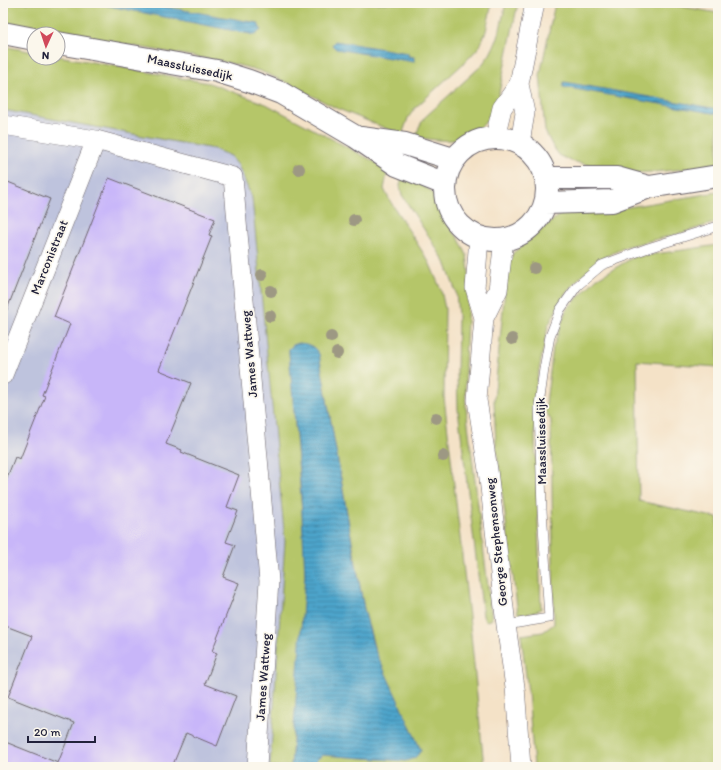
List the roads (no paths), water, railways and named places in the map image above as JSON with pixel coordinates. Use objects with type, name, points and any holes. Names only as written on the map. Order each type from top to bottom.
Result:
[{"type":"street","points":[[495,137],[502,108],[518,84],[536,3]]},
{"type":"street","points":[[3,33],[26,37]]},
{"type":"street","name":"Maassluissedijk","points":[[66,44],[217,71],[249,81],[281,94],[356,137],[398,165],[445,184]]},
{"type":"street","points":[[518,84],[525,113],[520,143]]},
{"type":"street","name":"James Wattweg","points":[[3,125],[96,140],[233,177],[270,581],[257,767]]},
{"type":"street","name":"Maassluissedijk","points":[[356,137],[405,144],[454,159]]},
{"type":"street","points":[[495,137],[520,143],[540,161],[548,186],[546,203],[535,223],[516,237],[504,240],[479,238],[462,228],[450,213],[444,194],[449,167],[454,159],[467,146],[476,142],[495,137]]},
{"type":"street","name":"Marconistraat","points":[[3,375],[96,140]]},
{"type":"street","points":[[546,203],[612,201],[649,187],[718,176]]},
{"type":"street","points":[[546,178],[617,178],[649,187]]},
{"type":"street","name":"George Stephensonweg","points":[[479,238],[475,288],[484,318]]},
{"type":"street","name":"George Stephensonweg","points":[[504,240],[498,290],[484,318],[476,400],[488,470],[506,625],[515,687],[521,767]]},
{"type":"lane","name":"Maassluissedijk","points":[[506,625],[549,618],[542,510],[539,405],[550,336],[560,310],[577,286],[602,265],[648,248],[718,226]]},
{"type":"water","points":[[94,3],[143,3],[258,23],[261,30],[255,35]]},
{"type":"water","points":[[335,41],[408,53],[408,56],[414,57],[414,62],[336,49],[332,45]]},
{"type":"water","points":[[564,82],[718,109],[718,114],[563,87]]},
{"type":"water","points":[[299,343],[310,346],[319,354],[364,609],[374,648],[421,750],[418,755],[408,761],[323,755],[317,759],[314,767],[291,767],[305,575],[301,494],[289,353],[289,349],[293,345]]}]
